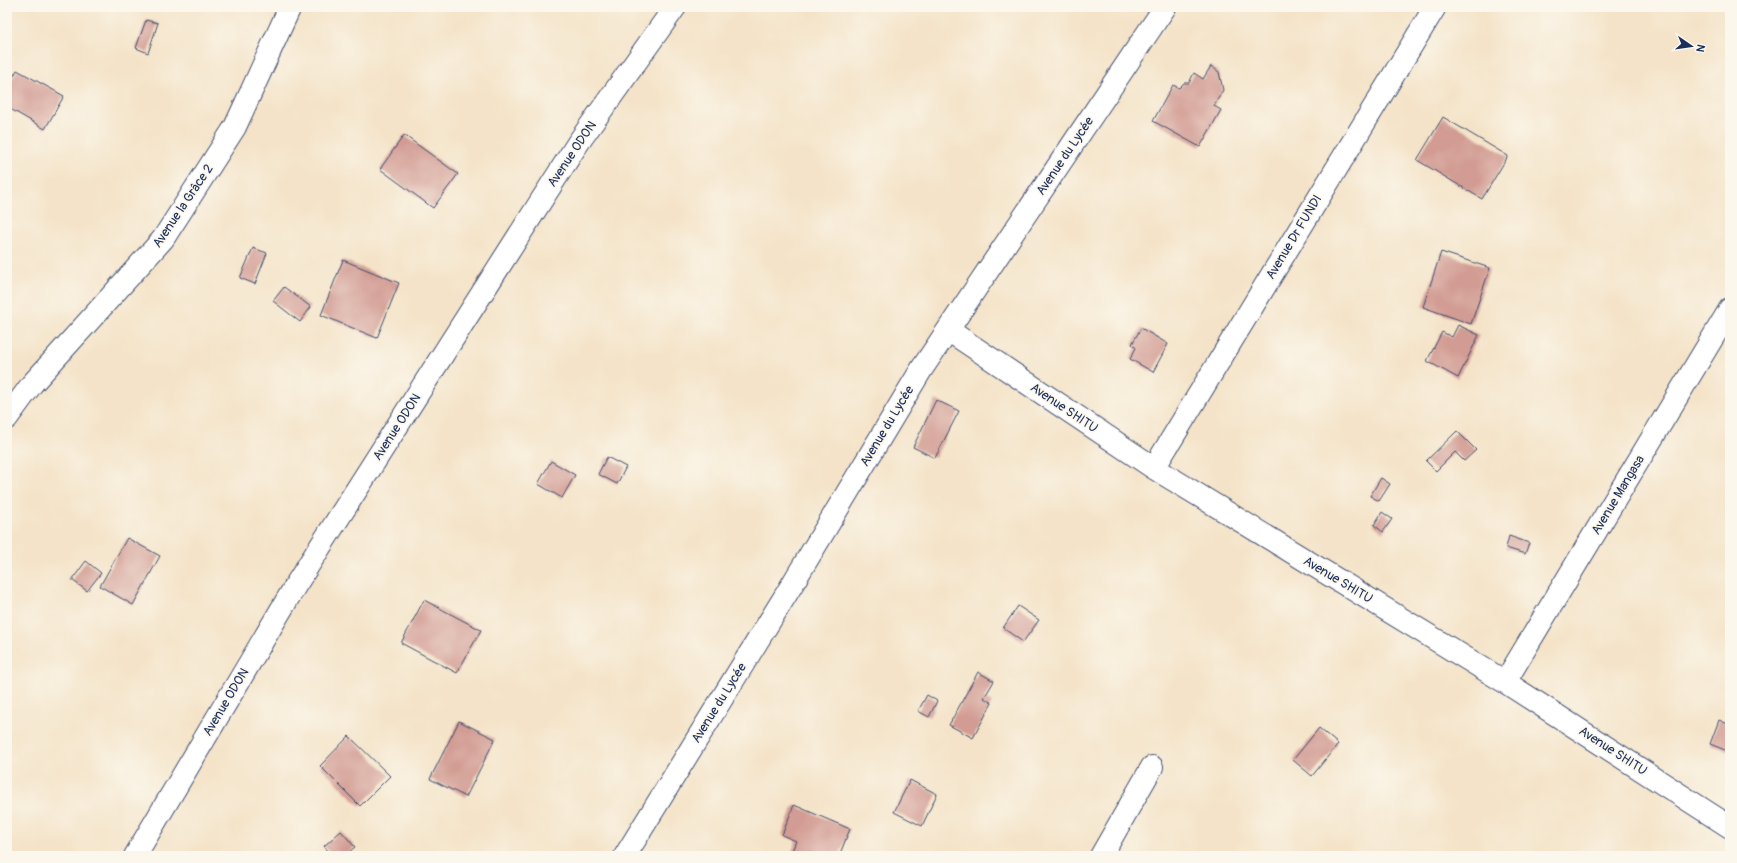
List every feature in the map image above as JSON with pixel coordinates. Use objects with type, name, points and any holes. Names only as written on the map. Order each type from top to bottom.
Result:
[{"type":"street","name":"Avenue la Grâce 2","points":[[7,418],[32,384],[163,238],[235,127],[290,7]]},
{"type":"street","name":"Avenue ODON","points":[[135,856],[306,570],[578,143],[675,7]]},
{"type":"street","name":"Avenue du Lycée","points":[[625,856],[787,593],[921,370],[1165,7]]},
{"type":"street","name":"Avenue Dr FUNDI","points":[[1154,468],[1435,7]]},
{"type":"street","name":"Avenue Mangasa","points":[[1505,682],[1730,309]]},
{"type":"street","name":"Avenue SHITU","points":[[948,330],[1154,468],[1505,682],[1730,827]]},
{"type":"street","points":[[1101,856],[1152,767]]},
{"type":"building","points":[[146,20],[158,23],[148,53],[136,48]]},
{"type":"building","points":[[1211,66],[1219,72],[1223,90],[1214,106],[1221,110],[1200,147],[1153,121],[1173,85],[1179,88],[1184,83],[1189,83],[1194,73],[1203,79]]},
{"type":"building","points":[[17,70],[64,96],[45,129],[7,107],[7,88]]},
{"type":"building","points":[[1443,117],[1508,156],[1482,199],[1417,160]]},
{"type":"building","points":[[404,135],[458,174],[433,208],[380,169]]},
{"type":"building","points":[[253,248],[267,253],[255,284],[240,278]]},
{"type":"building","points":[[1441,252],[1490,268],[1471,324],[1423,307]]},
{"type":"building","points":[[343,260],[399,283],[377,338],[321,315]]},
{"type":"building","points":[[284,287],[311,307],[300,322],[273,301]]},
{"type":"building","points":[[1458,325],[1479,335],[1458,378],[1427,361],[1442,332],[1452,337]]},
{"type":"building","points":[[1141,328],[1168,344],[1153,372],[1130,359],[1136,348],[1132,344]]},
{"type":"building","points":[[936,400],[959,411],[935,458],[913,447]]},
{"type":"building","points":[[1457,431],[1476,450],[1464,461],[1455,452],[1436,471],[1426,461]]},
{"type":"building","points":[[607,457],[626,467],[617,484],[598,474]]},
{"type":"building","points":[[551,461],[575,475],[562,498],[538,484]]},
{"type":"building","points":[[1381,478],[1390,484],[1379,501],[1370,496]]},
{"type":"building","points":[[1382,512],[1392,519],[1383,532],[1374,525]]},
{"type":"building","points":[[1509,536],[1529,543],[1525,554],[1506,548]]},
{"type":"building","points":[[127,538],[160,556],[133,605],[100,586]]},
{"type":"building","points":[[86,561],[101,573],[87,591],[72,580]]},
{"type":"building","points":[[424,600],[481,630],[457,673],[401,643]]},
{"type":"building","points":[[1018,606],[1039,620],[1023,642],[1003,628]]},
{"type":"building","points":[[978,672],[994,681],[984,698],[992,703],[973,738],[949,725]]},
{"type":"building","points":[[927,695],[937,701],[929,717],[918,711]]},
{"type":"building","points":[[1719,720],[1730,725],[1730,752],[1710,744]]},
{"type":"building","points":[[459,721],[495,739],[466,797],[430,779]]},
{"type":"building","points":[[1319,728],[1338,744],[1312,776],[1293,760]]},
{"type":"building","points":[[349,736],[390,776],[360,806],[320,766]]},
{"type":"building","points":[[910,780],[937,794],[922,826],[894,812]]},
{"type":"building","points":[[794,805],[850,829],[839,856],[790,856],[796,841],[782,835]]},
{"type":"building","points":[[341,831],[355,847],[344,856],[332,856],[324,846]]}]
